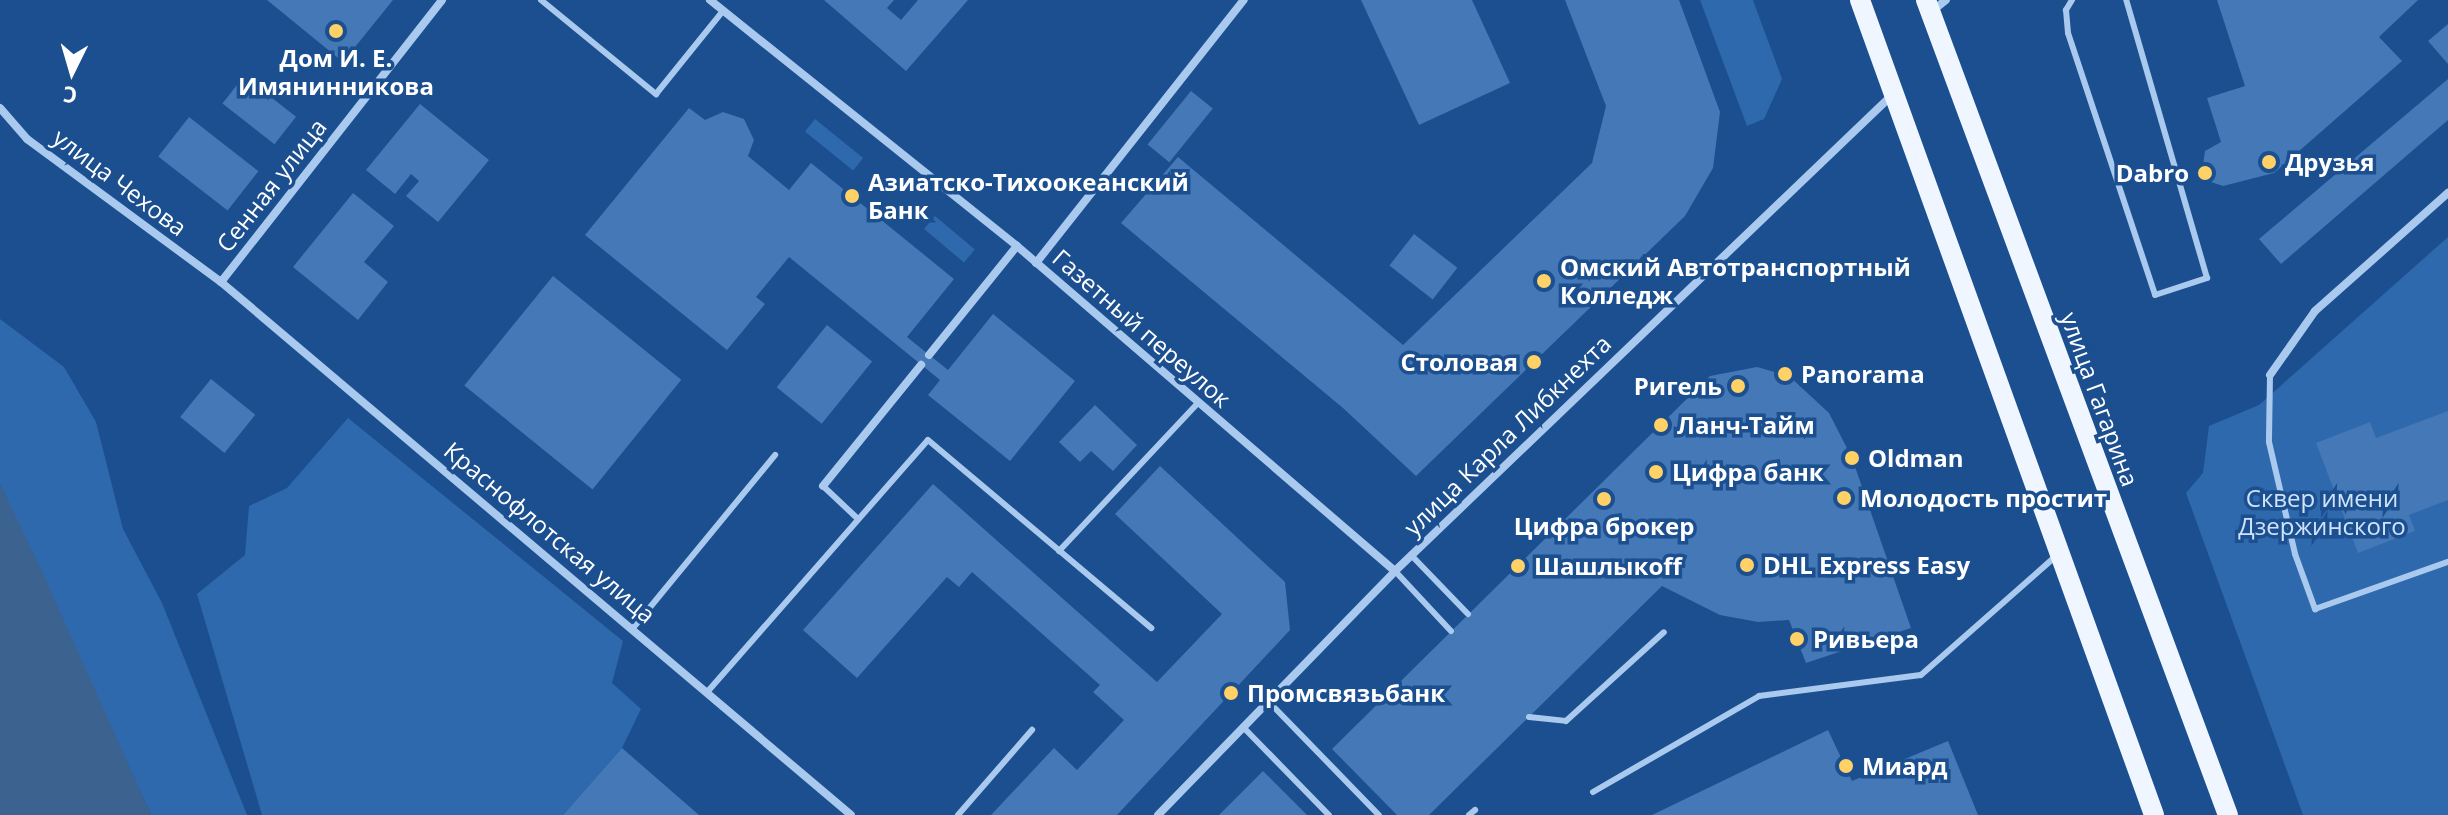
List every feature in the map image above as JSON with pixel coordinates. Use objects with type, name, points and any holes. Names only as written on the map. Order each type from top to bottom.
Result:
[{"type":"main road","points":[[1860,0],[2154,815]]},
{"type":"main road","name":"улица Гагарина","points":[[1934,4],[2228,815]]},
{"type":"street","name":"Сенная улица","points":[[221,282],[442,0]]},
{"type":"street","name":"Газетный переулок","points":[[710,0],[1017,246],[1395,571]]},
{"type":"street","points":[[1036,263],[1244,0]]},
{"type":"street","name":"улица Карла Либкнехта","points":[[1158,815],[1411,555],[1893,94]]},
{"type":"street","name":"улица Чехова","points":[[0,108],[27,139],[221,282]]},
{"type":"street","points":[[2270,375],[2315,311],[2448,193]]},
{"type":"street","points":[[929,355],[1017,246]]},
{"type":"street","name":"Краснофлотская улица","points":[[221,282],[709,690],[851,815]]},
{"type":"street","points":[[823,486],[921,365]]},
{"type":"lane","points":[[541,0],[656,94],[723,11]]},
{"type":"lane","points":[[2072,0],[2066,10],[2068,33],[2155,295],[2207,278],[2126,0]]},
{"type":"lane","points":[[2270,375],[2269,442],[2295,554],[2315,609],[2448,562]]},
{"type":"lane","points":[[1059,551],[1199,402]]},
{"type":"lane","points":[[709,690],[928,440],[1151,628]]},
{"type":"lane","points":[[633,628],[775,455]]},
{"type":"lane","points":[[823,486],[857,518]]},
{"type":"lane","points":[[1593,792],[1759,696],[1921,675],[2058,554]]},
{"type":"lane","points":[[1411,555],[1468,614]]},
{"type":"lane","points":[[1395,571],[1451,631]]},
{"type":"lane","points":[[1529,717],[1566,721],[1664,632]]},
{"type":"lane","points":[[1268,701],[1379,815]]},
{"type":"lane","points":[[1243,727],[1329,815]]},
{"type":"lane","points":[[958,815],[1032,730]]},
{"type":"green space","points":[[1700,0],[1753,0],[1782,79],[1764,119],[1747,126]]},
{"type":"green space","points":[[815,119],[863,158],[853,170],[805,131]]},
{"type":"green space","points":[[935,216],[975,249],[964,262],[924,229]]},
{"type":"green space","name":"Сквер имени Дзержинского","points":[[2448,237],[2448,815],[2303,815],[2186,493],[2203,473],[2209,426],[2259,405]]},
{"type":"green space","points":[[0,319],[64,367],[96,422],[123,529],[162,603],[247,815],[151,815],[0,484]]},
{"type":"green space","points":[[348,418],[623,641],[612,683],[641,709],[622,748],[563,815],[262,815],[197,594],[245,555],[249,506],[287,488]]},
{"type":"shaded area","points":[[0,484],[39,565],[151,815],[0,815]]},
{"type":"building","name":"Дом И. Е. Имянинникова","points":[[267,0],[393,0],[343,62]]},
{"type":"building","points":[[824,0],[894,0],[887,8],[901,20],[918,0],[968,0],[906,71]]},
{"type":"building","points":[[1361,0],[1472,0],[1510,83],[1419,125]]},
{"type":"building","name":"Омский Автотранспортный Колледж","points":[[1565,0],[1679,0],[1720,112],[1713,168],[1685,216],[1416,476],[1343,408],[1121,223],[1178,157],[1403,345],[1592,163],[1606,106]]},
{"type":"building","points":[[2217,0],[2418,0],[2379,37],[2402,61],[2274,173],[2223,186],[2211,182],[2203,165],[2205,151],[2221,142],[2207,98],[2245,86]]},
{"type":"building","points":[[2448,24],[2448,64],[2428,41]]},
{"type":"building","points":[[244,76],[296,117],[274,144],[222,104]]},
{"type":"building","points":[[2448,79],[2448,120],[2281,264],[2259,239]]},
{"type":"building","points":[[1191,91],[1213,109],[1169,162],[1148,145]]},
{"type":"building","points":[[420,104],[489,160],[438,222],[406,196],[419,181],[411,174],[395,194],[366,170]]},
{"type":"building","points":[[689,108],[705,120],[723,112],[744,119],[754,140],[748,156],[789,190],[811,163],[954,279],[907,337],[948,370],[993,314],[1075,381],[1010,461],[928,395],[940,380],[789,257],[756,297],[765,304],[727,350],[585,235]]},
{"type":"building","points":[[189,117],[258,171],[228,211],[158,156]]},
{"type":"building","points":[[353,193],[394,226],[364,262],[388,282],[358,320],[293,267]]},
{"type":"building","points":[[1414,234],[1457,268],[1433,299],[1389,266]]},
{"type":"building","points":[[553,276],[681,380],[592,489],[464,386]]},
{"type":"building","points":[[827,325],[872,362],[822,424],[777,387]]},
{"type":"building","points":[[1757,367],[1789,376],[1829,413],[1852,458],[1911,628],[1806,663],[1789,620],[1758,622],[1720,615],[1662,586],[1429,815],[1397,815],[1332,749],[1710,376]]},
{"type":"building","points":[[211,379],[255,415],[224,453],[180,417]]},
{"type":"building","points":[[1095,405],[1137,445],[1113,471],[1091,451],[1080,462],[1059,442]]},
{"type":"building","points":[[2448,411],[2448,500],[2409,515],[2415,531],[2358,553],[2316,443],[2370,422],[2376,438]]},
{"type":"building","points":[[1160,466],[1285,582],[1290,630],[1117,815],[991,815],[1054,748],[1077,770],[1124,720],[1093,692],[1100,685],[972,572],[959,587],[947,577],[857,678],[803,630],[933,484],[1157,682],[1222,614],[1115,514]]},
{"type":"building","points":[[1828,730],[1852,781],[1948,741],[1978,815],[1652,815]]},
{"type":"building","points":[[622,748],[699,815],[563,815]]},
{"type":"building","points":[[1263,771],[1307,815],[1219,815]]},
{"type":"place","name":"Дом И. Е. Имянинникова","points":[[336,31]]},
{"type":"place","name":"Друзья","points":[[2269,162]]},
{"type":"place","name":"Dabro","points":[[2205,173]]},
{"type":"place","name":"Азиатско-Тихоокеанский Банк","points":[[852,196]]},
{"type":"place","name":"Омский Автотранспортный Колледж","points":[[1544,281]]},
{"type":"place","name":"Столовая","points":[[1534,362]]},
{"type":"place","name":"Panorama","points":[[1785,374]]},
{"type":"place","name":"Ригель","points":[[1738,386]]},
{"type":"place","name":"Ланч-Тайм","points":[[1661,425]]},
{"type":"place","name":"Oldman","points":[[1852,458]]},
{"type":"place","name":"Цифра банк","points":[[1656,472]]},
{"type":"place","name":"Молодость простит","points":[[1844,498]]},
{"type":"place","name":"Цифра брокер","points":[[1604,499]]},
{"type":"place","name":"DHL Express Easy","points":[[1747,565]]},
{"type":"place","name":"Шашлыкoff","points":[[1518,566]]},
{"type":"place","name":"Ривьера","points":[[1797,639]]},
{"type":"place","name":"Промсвязьбанк","points":[[1231,693]]},
{"type":"place","name":"Миард","points":[[1846,766]]}]
